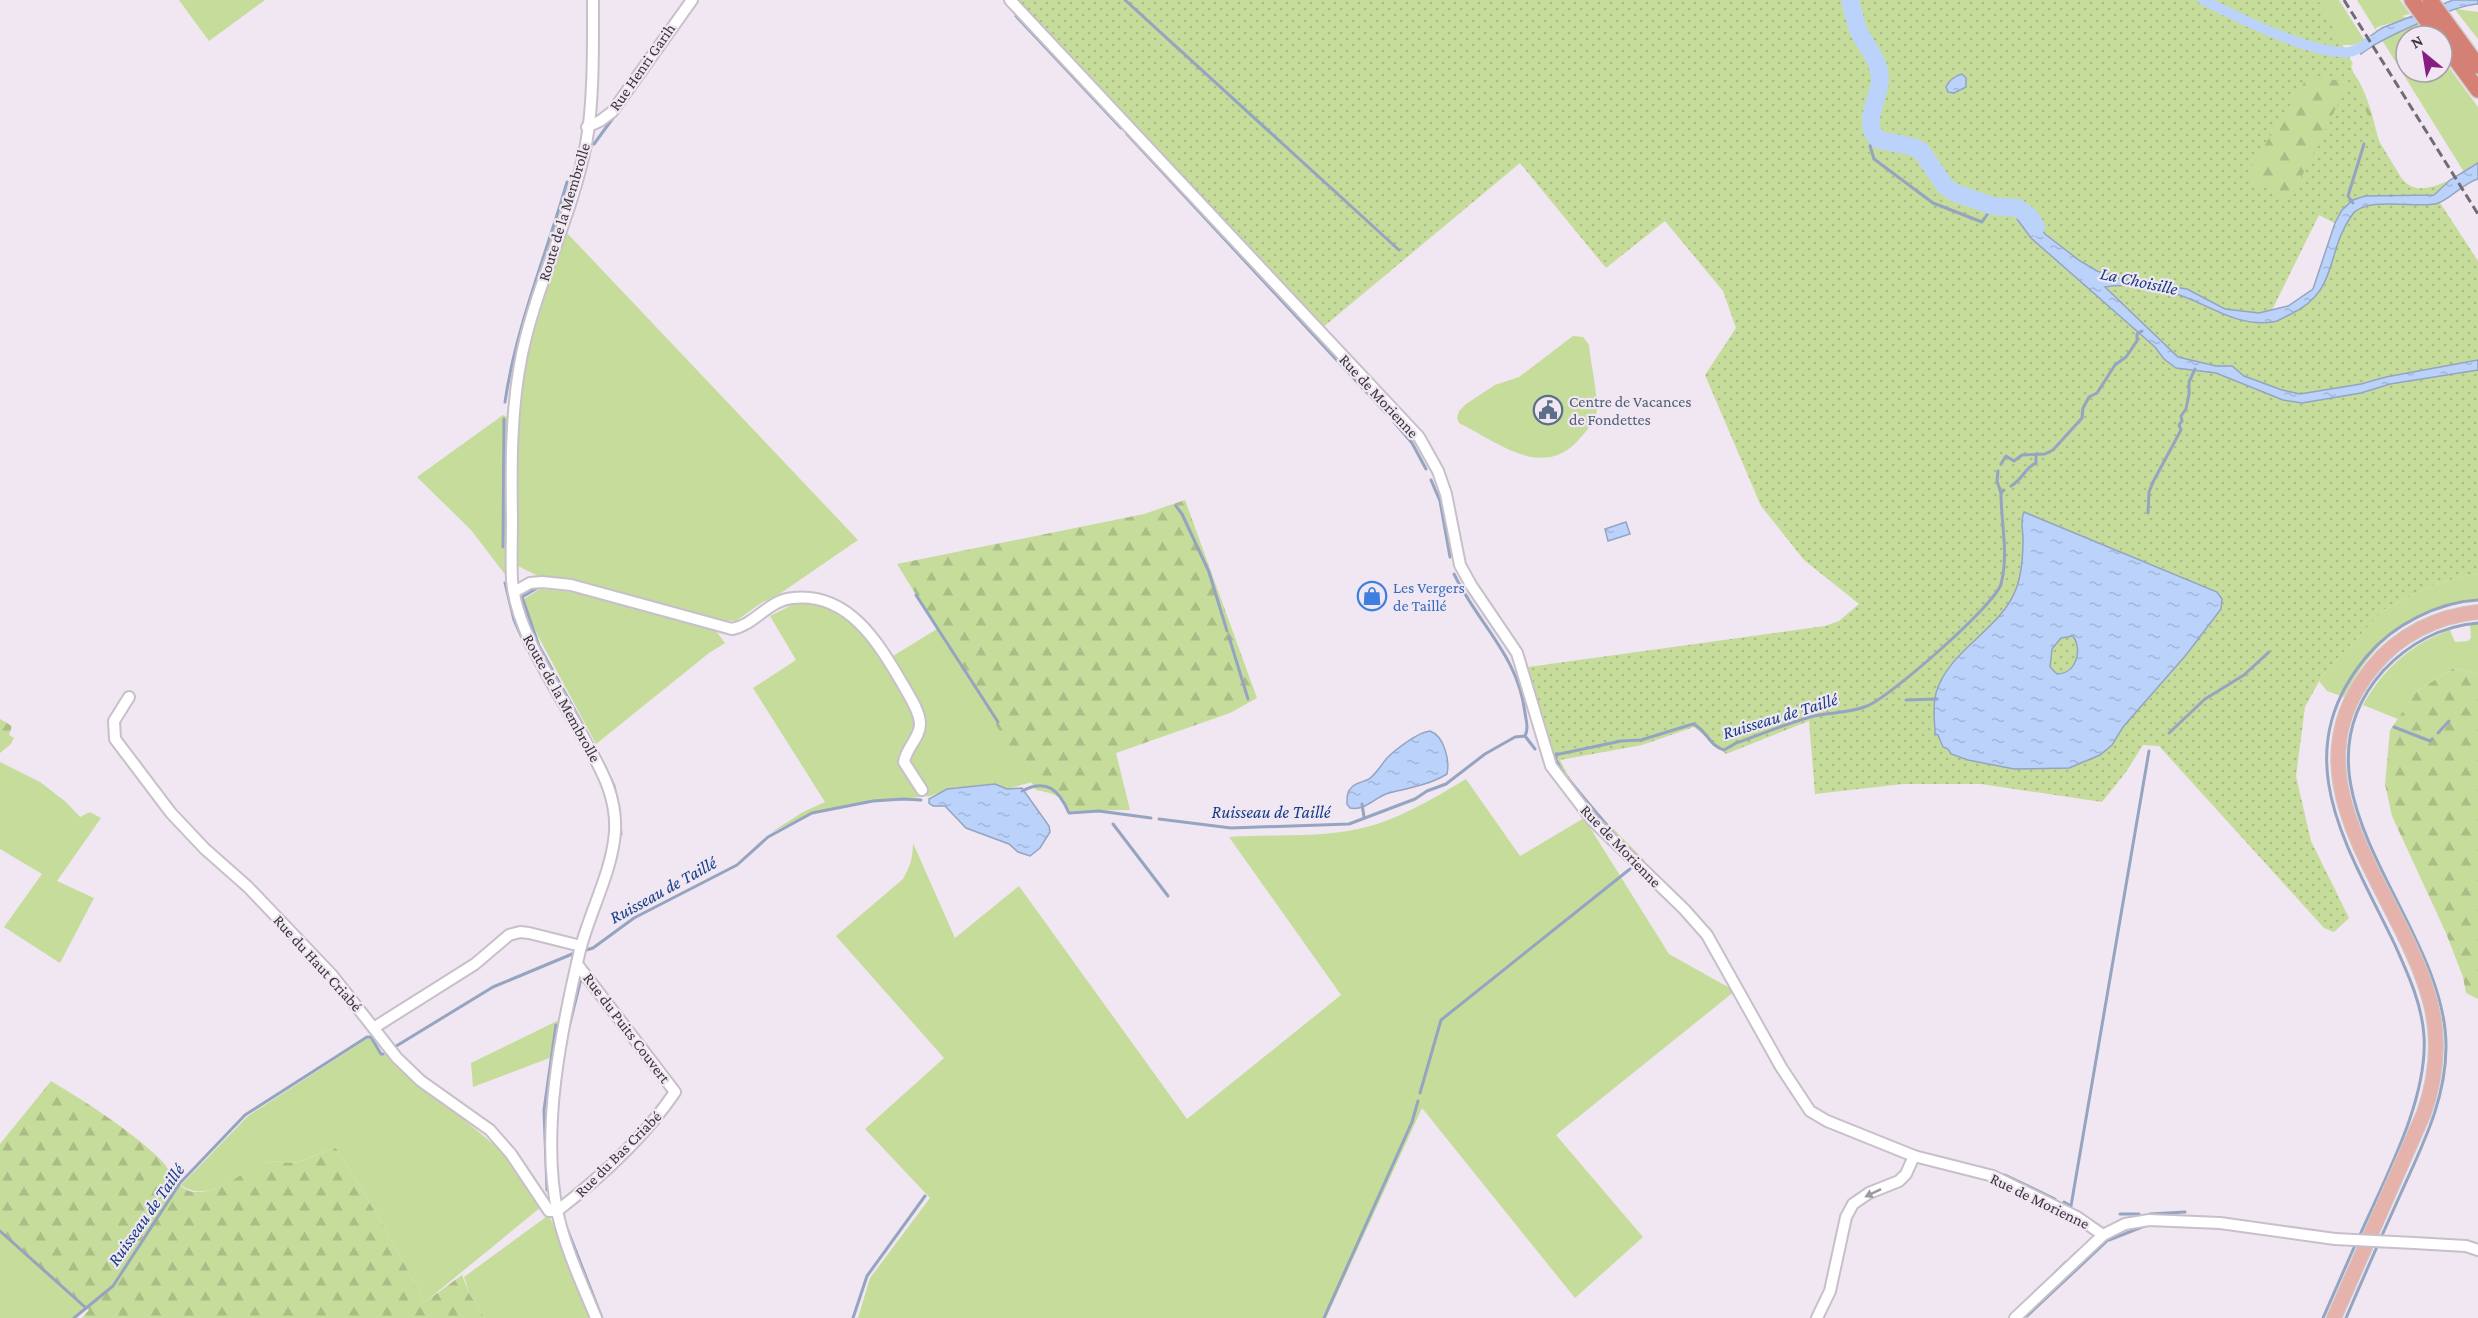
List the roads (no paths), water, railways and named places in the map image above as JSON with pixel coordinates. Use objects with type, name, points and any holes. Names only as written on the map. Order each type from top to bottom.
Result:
[{"type":"highway","points":[[2427,8],[2433,24]]},
{"type":"highway","points":[[2427,8],[2478,66]]},
{"type":"highway","points":[[2454,57],[2478,90]]},
{"type":"main road","points":[[2334,1318],[2424,1113],[2432,1083],[2436,1054],[2434,1022],[2423,980],[2344,807],[2338,771],[2342,729],[2351,700],[2366,676],[2397,643],[2434,622],[2478,612]]},
{"type":"street","name":"Route de la Membrolle","points":[[593,0],[586,142],[576,181],[532,317],[517,387],[511,461],[514,592],[524,628],[606,778],[612,795],[615,815],[615,835],[611,856],[580,953],[557,1057],[553,1100],[553,1179],[557,1211],[564,1238],[596,1318]]},
{"type":"street","name":"Rue Henri Garih","points":[[587,127],[600,122],[612,112],[692,0]]},
{"type":"street","name":"Rue de Morienne","points":[[1010,0],[1419,437],[1438,471],[1446,494],[1460,565],[1517,653],[1551,766],[1593,821],[1684,909],[1707,935],[1781,1067],[1810,1111],[1827,1121],[1914,1156],[1993,1176],[2077,1217],[2103,1235],[2125,1224],[2149,1220],[2220,1223],[2335,1239],[2466,1246],[2478,1250]]},
{"type":"street","points":[[514,592],[530,583],[571,585],[732,629],[743,626],[771,605],[793,597],[822,600],[840,607],[870,632],[909,695],[920,721],[920,727],[907,750],[904,762],[922,790]]},
{"type":"street","name":"Rue du Haut Criabé","points":[[129,698],[116,716],[113,733],[118,745],[148,786],[198,842],[248,887],[326,968],[375,1027],[397,1058],[422,1081],[490,1130],[511,1154],[549,1211],[557,1211]]},
{"type":"street","points":[[375,1027],[475,964],[509,935],[520,932],[580,953]]},
{"type":"street","name":"Rue du Puits Couvert","points":[[580,953],[675,1092]]},
{"type":"street","name":"Rue du Bas Criabé","points":[[557,1211],[599,1176],[657,1119],[675,1092]]},
{"type":"street","points":[[1817,1318],[1830,1291],[1846,1217],[1853,1204],[1869,1193],[1899,1181],[1906,1174],[1914,1156]]},
{"type":"street","points":[[2014,1318],[2103,1235]]},
{"type":"water","points":[[2453,0],[2478,0],[2478,4],[2453,10],[2418,24],[2394,24],[2394,35],[2361,54],[2359,44],[2382,28]]},
{"type":"water","points":[[1962,74],[1966,78],[1966,87],[1954,93],[1948,92],[1946,87],[1949,82]]},
{"type":"water","points":[[2478,163],[2478,179],[2440,203],[2378,204],[2358,209],[2344,229],[2330,270],[2317,295],[2305,306],[2276,321],[2260,323],[2236,319],[2182,296],[2154,289],[2134,286],[2105,287],[2178,357],[2216,366],[2232,366],[2244,376],[2300,394],[2478,360],[2478,370],[2390,384],[2361,393],[2302,403],[2283,400],[2216,373],[2176,368],[2031,238],[2017,219],[2021,207],[2029,212],[2045,234],[2097,271],[2120,279],[2187,289],[2225,309],[2259,313],[2288,306],[2313,289],[2335,223],[2342,210],[2353,200],[2365,196],[2434,195],[2450,180]]},
{"type":"water","points":[[2024,512],[2217,592],[2222,599],[2221,609],[2186,655],[2123,727],[2112,745],[2100,755],[2069,768],[2014,769],[1968,760],[1951,754],[1943,747],[1938,735],[1935,734],[1935,698],[1943,678],[1952,664],[1999,616],[2016,589],[2022,558]],"holes":[[[2073,636],[2077,654],[2073,666],[2064,673],[2057,674],[2050,667],[2052,649],[2061,638]]]},
{"type":"water","points":[[1626,522],[1630,534],[1608,541],[1605,529]]},
{"type":"water","points":[[1430,731],[1439,738],[1445,749],[1448,762],[1447,774],[1426,784],[1389,793],[1366,806],[1350,808],[1347,804],[1347,797],[1352,787],[1372,777],[1387,758],[1401,746]]},
{"type":"water","points":[[995,784],[1007,789],[1022,788],[1049,826],[1050,832],[1040,848],[1030,856],[1018,852],[1009,844],[966,828],[945,806],[933,806],[929,803],[929,799],[947,789]]},
{"type":"waterway","points":[[1125,0],[1399,250]]},
{"type":"waterway","name":"La Choisille","points":[[1850,0],[1859,32],[1875,59],[1879,71],[1879,86],[1871,119],[1874,134],[1879,140],[1914,147],[1922,152],[1945,186],[1955,193],[1993,206],[2018,208],[2030,217],[2036,227]]},
{"type":"waterway","points":[[2203,0],[2275,34],[2315,48],[2349,52],[2370,41]]},
{"type":"waterway","points":[[1016,16],[1121,128]]},
{"type":"waterway","points":[[594,144],[616,114]]},
{"type":"waterway","points":[[1127,134],[1385,412]]},
{"type":"waterway","points":[[1876,137],[1870,146],[1874,159],[1933,203],[1982,222],[1993,206]]},
{"type":"waterway","points":[[2353,203],[2348,196],[2364,144]]},
{"type":"waterway","points":[[505,402],[516,346],[567,182]]},
{"type":"waterway","name":"Ruisseau de Taillé","points":[[2001,464],[2006,456],[2014,461],[2022,455],[2045,454],[2053,450],[2082,418],[2083,408],[2089,397],[2097,393],[2115,365],[2126,357],[2137,341],[2137,334],[2142,331]]},
{"type":"waterway","points":[[2148,513],[2149,492],[2181,430],[2179,425],[2182,421],[2181,416],[2186,409],[2189,382],[2195,369]]},
{"type":"waterway","points":[[503,547],[504,419]]},
{"type":"waterway","points":[[1394,422],[1412,443],[1426,469]]},
{"type":"waterway","name":"Ruisseau de Taillé","points":[[2011,486],[2036,463],[2036,455]]},
{"type":"waterway","name":"Ruisseau de Taillé","points":[[1998,471],[1997,481],[2001,493]]},
{"type":"waterway","points":[[1431,480],[1440,501],[1450,557]]},
{"type":"waterway","name":"Ruisseau de Taillé","points":[[1550,756],[1621,741],[1641,740],[1693,724],[1715,745],[1724,750],[1736,743],[1794,722],[1861,708],[1879,699],[1940,650],[1981,611],[2001,584],[2005,550],[2001,493],[2004,490]]},
{"type":"waterway","points":[[1176,506],[1209,572],[1227,631]]},
{"type":"waterway","points":[[1454,574],[1506,657],[1514,674],[1521,692],[1527,730],[1525,736]]},
{"type":"waterway","points":[[505,583],[514,620],[527,649]]},
{"type":"waterway","points":[[539,587],[522,597],[539,646],[584,727]]},
{"type":"waterway","points":[[916,595],[998,722]]},
{"type":"waterway","points":[[2359,1237],[2392,1164],[2412,1112],[2423,1061],[2424,1036],[2420,1012],[2409,978],[2359,873],[2332,802],[2327,766],[2329,730],[2342,693],[2367,656],[2390,634],[2432,610],[2478,600]]},
{"type":"waterway","points":[[2346,1318],[2431,1122],[2442,1086],[2446,1047],[2439,1000],[2422,952],[2375,856],[2357,809],[2348,762],[2355,716],[2383,671],[2403,653],[2438,632],[2478,623]]},
{"type":"waterway","points":[[1229,637],[1248,699]]},
{"type":"waterway","points":[[2169,733],[2205,699],[2244,675],[2269,652]]},
{"type":"waterway","points":[[1906,700],[1937,699]]},
{"type":"waterway","points":[[2438,733],[2449,721]]},
{"type":"waterway","points":[[2394,727],[2430,741],[2432,739]]},
{"type":"waterway","name":"Ruisseau de Taillé","points":[[1159,819],[1231,828],[1349,824],[1415,799],[1427,791],[1446,784],[1485,754],[1515,737],[1525,736],[1535,749]]},
{"type":"waterway","points":[[594,745],[614,786],[619,810]]},
{"type":"waterway","points":[[2064,1202],[2071,1206],[2149,751]]},
{"type":"waterway","points":[[1556,754],[1556,760],[1563,773]]},
{"type":"waterway","points":[[1569,780],[1615,835]]},
{"type":"waterway","name":"Ruisseau de Taillé","points":[[1022,791],[1031,787],[1045,786],[1061,798],[1069,813],[1099,811],[1151,818]]},
{"type":"waterway","name":"Ruisseau de Taillé","points":[[583,951],[593,948],[634,918],[737,865],[768,837],[812,813],[873,801],[921,800]]},
{"type":"waterway","points":[[1362,804],[1364,817]]},
{"type":"waterway","points":[[1113,824],[1168,896]]},
{"type":"waterway","points":[[620,825],[621,834]]},
{"type":"waterway","points":[[1420,1093],[1441,1020],[1630,869]]},
{"type":"waterway","name":"Ruisseau de Taillé","points":[[393,1048],[493,987],[577,952]]},
{"type":"waterway","points":[[568,1031],[581,979]]},
{"type":"waterway","points":[[547,1190],[544,1110],[556,1025]]},
{"type":"waterway","name":"Ruisseau de Taillé","points":[[74,1318],[113,1286],[180,1183],[245,1115],[367,1037],[371,1037],[383,1054]]},
{"type":"waterway","points":[[1324,1318],[1412,1122],[1418,1101]]},
{"type":"waterway","points":[[2005,1175],[2055,1199]]},
{"type":"waterway","points":[[2017,1193],[2059,1216]]},
{"type":"waterway","points":[[853,1318],[867,1276],[925,1196]]},
{"type":"waterway","points":[[2150,1214],[2185,1212]]},
{"type":"waterway","points":[[2120,1214],[2139,1214]]},
{"type":"waterway","points":[[2109,1240],[2147,1225]]},
{"type":"waterway","points":[[0,1231],[86,1308]]},
{"type":"waterway","points":[[568,1231],[602,1318]]},
{"type":"waterway","points":[[2027,1316],[2109,1239]]},
{"type":"waterway","points":[[2323,1318],[2356,1243]]},
{"type":"waterway","points":[[2072,1257],[2080,1250]]},
{"type":"waterway","points":[[2040,1288],[2066,1262]]},
{"type":"railway","points":[[2344,0],[2478,214]]},
{"type":"place","name":"Centre de Vacances de Fondettes","points":[[1548,410]]},
{"type":"place","name":"Les Vergers de Taillé","points":[[1372,596]]}]
